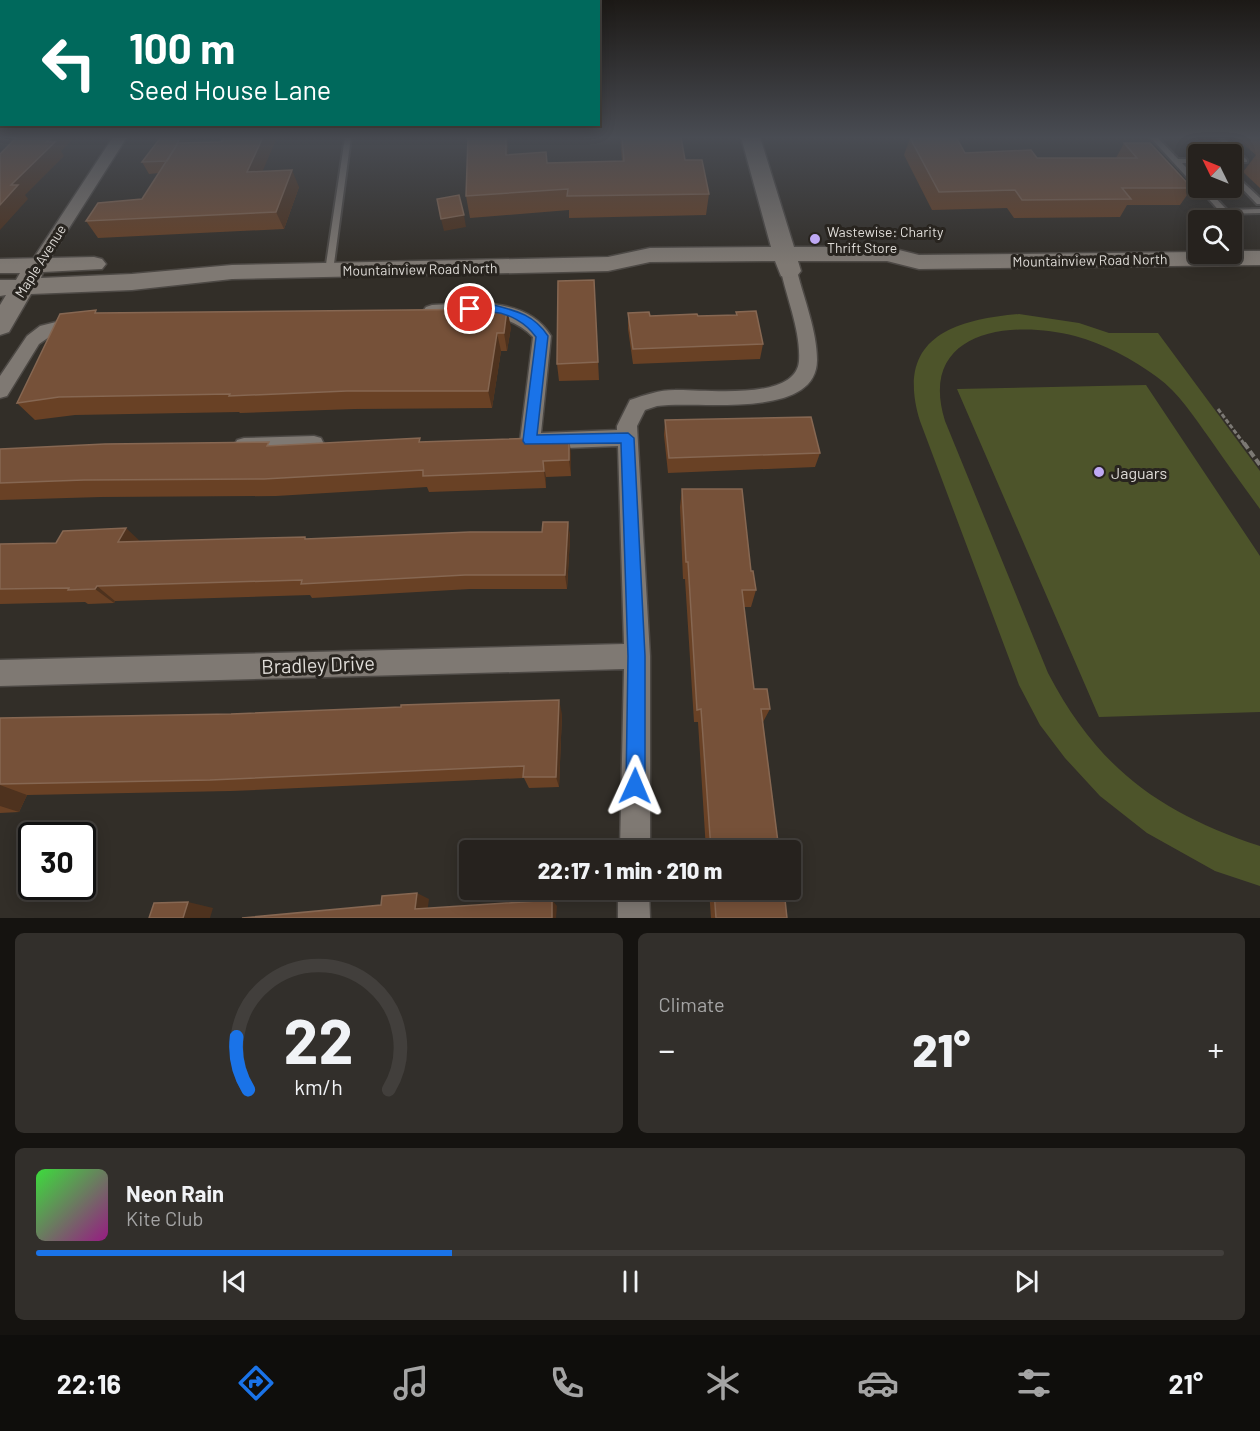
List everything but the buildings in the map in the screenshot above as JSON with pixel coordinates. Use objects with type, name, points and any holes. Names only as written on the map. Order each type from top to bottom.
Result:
[{"type":"main road","points":[[763,180],[787,263]]},
{"type":"main road","name":"Mountainview Road North","points":[[12,287],[132,282],[232,272],[608,264],[645,272],[787,263],[894,270],[919,262],[1260,258]]},
{"type":"main road","name":"Mountainview Road North","points":[[0,266],[146,264],[232,272]]},
{"type":"main road","name":"Maple Avenue","points":[[0,326],[12,287],[37,265]]},
{"type":"street","name":"Maple Avenue","points":[[37,265],[92,180]]},
{"type":"street","points":[[635,840],[637,656],[627,426],[638,405],[659,398],[782,393],[803,379],[809,364],[787,263]]},
{"type":"street","points":[[410,311],[494,309],[513,314],[531,323],[542,336],[530,441]]},
{"type":"street","points":[[0,391],[33,340],[46,330],[102,320]]},
{"type":"street","points":[[507,441],[628,438]]},
{"type":"street","points":[[224,446],[330,444]]},
{"type":"street","name":"Bradley Drive","points":[[0,673],[637,656]]},
{"type":"street","points":[[634,900],[634,918]]},
{"type":"lane","points":[[329,271],[342,180]]},
{"type":"lane","points":[[1242,184],[1260,202]]},
{"type":"lane","points":[[1212,198],[1225,212],[1260,211]]},
{"type":"path","points":[[1218,409],[1260,465]]},
{"type":"green space","points":[[1019,314],[1079,323],[1109,333],[1158,333],[1260,471],[1260,509],[1192,414],[1172,390],[1128,358],[1086,339],[1050,331],[1023,329],[998,332],[975,338],[957,350],[944,367],[940,391],[945,421],[1048,673],[1067,706],[1110,760],[1161,802],[1224,833],[1260,846],[1260,886],[1215,871],[1147,833],[1100,796],[1065,758],[1040,725],[1019,685],[920,421],[914,393],[915,371],[922,353],[934,339],[951,329],[971,322]]},
{"type":"green space","name":"Jaguars","points":[[1146,385],[1260,556],[1260,712],[1099,717],[957,389]]},
{"type":"place","name":"Wastewise: Charity Thrift Store","points":[[815,239]]},
{"type":"place","name":"Jaguars","points":[[1099,472]]},
{"type":"route","points":[[470,309],[494,309],[513,314],[531,323],[542,336],[530,441],[628,438],[637,656],[635,786]]}]
